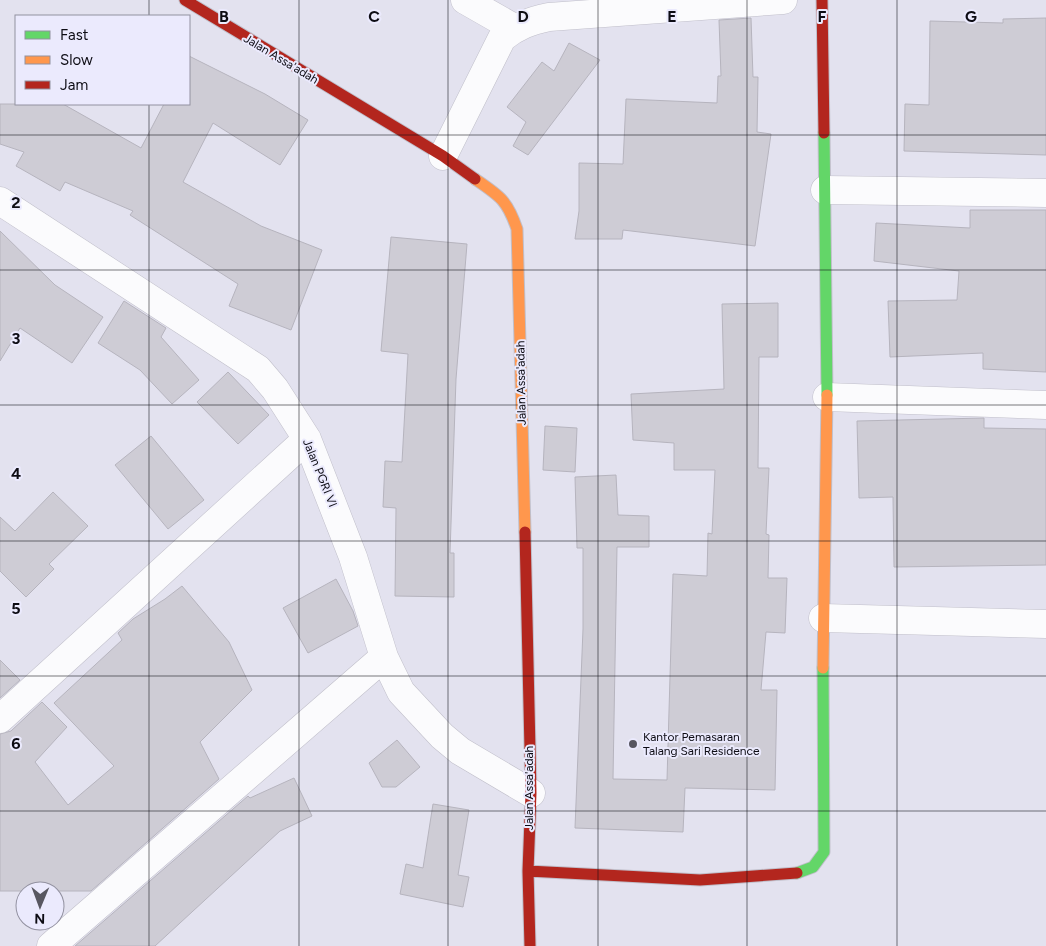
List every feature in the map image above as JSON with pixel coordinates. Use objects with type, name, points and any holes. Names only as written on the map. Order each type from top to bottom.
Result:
[{"type":"street","name":"Jalan Assa'adah","points":[[185,0],[443,156],[495,193],[510,208],[517,229],[531,793],[528,871],[530,946]]},
{"type":"street","points":[[466,0],[514,28]]},
{"type":"street","points":[[443,156],[502,38],[514,28],[530,21],[549,17],[783,0]]},
{"type":"street","points":[[528,871],[700,880],[796,873],[813,867],[824,852],[823,618],[826,397],[822,0]]},
{"type":"street","points":[[824,190],[1046,194]]},
{"type":"street","name":"Jalan PGRI VI","points":[[4,209],[258,368],[275,389],[307,439],[353,557],[384,657],[401,692],[442,736],[460,751],[531,793]]},
{"type":"street","points":[[826,397],[1046,405]]},
{"type":"street","points":[[0,719],[307,439]]},
{"type":"street","points":[[823,618],[1046,624]]},
{"type":"street","points":[[51,946],[384,657]]},
{"type":"building","points":[[751,18],[753,77],[758,77],[757,132],[771,134],[755,246],[623,230],[622,239],[575,239],[579,211],[579,163],[623,164],[626,99],[717,103],[718,76],[721,76],[719,20]]},
{"type":"building","points":[[1046,18],[1046,155],[904,151],[905,104],[929,105],[930,21],[1003,23],[1003,19]]},
{"type":"building","points":[[569,43],[600,60],[528,155],[513,146],[526,122],[507,107],[542,62],[554,71]]},
{"type":"building","points":[[190,56],[265,94],[308,120],[280,165],[213,123],[183,182],[261,226],[322,250],[291,330],[229,306],[238,284],[130,215],[133,211],[65,182],[60,191],[16,166],[24,152],[0,144],[0,104],[65,105],[141,148],[163,105],[190,105]]},
{"type":"building","points":[[970,210],[1046,210],[1046,372],[983,369],[983,353],[890,357],[888,301],[957,300],[959,271],[874,261],[876,223],[970,228]]},
{"type":"building","points":[[0,231],[55,285],[103,317],[72,363],[20,328],[0,361]]},
{"type":"building","points":[[391,237],[467,244],[456,379],[450,553],[454,553],[454,597],[395,596],[396,508],[383,507],[385,461],[402,462],[408,354],[381,351]]},
{"type":"building","points":[[124,301],[166,328],[161,337],[199,380],[172,404],[140,370],[98,343]]},
{"type":"building","points":[[778,303],[778,357],[759,357],[758,468],[769,468],[766,534],[769,535],[768,578],[787,578],[785,633],[766,632],[761,690],[777,690],[775,790],[685,788],[683,832],[575,828],[583,629],[583,548],[577,548],[575,477],[616,475],[618,515],[649,516],[649,547],[617,547],[613,779],[667,780],[673,574],[707,576],[708,533],[712,534],[715,470],[674,470],[674,443],[633,440],[631,394],[724,389],[722,304]]},
{"type":"building","points":[[228,372],[269,415],[238,444],[197,402]]},
{"type":"building","points":[[984,418],[984,428],[1046,429],[1046,565],[894,567],[893,497],[859,498],[857,421]]},
{"type":"building","points":[[545,426],[577,428],[575,472],[543,470]]},
{"type":"building","points":[[151,436],[204,500],[168,529],[115,465]]},
{"type":"building","points":[[53,492],[88,526],[49,564],[54,569],[26,597],[0,571],[0,517],[15,531]]},
{"type":"building","points":[[336,579],[353,611],[358,626],[308,653],[283,608]]},
{"type":"building","points":[[182,586],[229,642],[252,690],[200,742],[219,779],[91,891],[65,891],[65,881],[15,881],[15,891],[0,891],[0,734],[11,731],[42,702],[67,727],[35,762],[68,805],[114,766],[54,703],[122,640],[118,633],[133,619]]},
{"type":"building","points":[[0,660],[20,680],[0,698]]},
{"type":"building","points":[[397,740],[420,767],[396,787],[382,787],[369,763]]},
{"type":"building","points":[[294,778],[312,816],[280,831],[155,946],[75,946],[248,796],[250,798]]},
{"type":"building","points":[[433,804],[469,810],[458,875],[469,877],[463,907],[400,894],[406,864],[423,868]]},
{"type":"traffic: fast","points":[[824,133],[827,395]]},
{"type":"traffic: fast","points":[[797,873],[813,867],[824,852],[823,668]]},
{"type":"traffic: slow","points":[[475,179],[502,200],[510,211],[517,229],[525,532]]},
{"type":"traffic: slow","points":[[823,668],[827,395]]},
{"type":"traffic: jam","points":[[185,0],[443,156],[475,179]]},
{"type":"traffic: jam","points":[[822,0],[824,133]]},
{"type":"traffic: jam","points":[[525,532],[531,793],[528,871],[530,946]]},
{"type":"traffic: jam","points":[[528,871],[700,880],[797,873]]},
{"type":"place","name":"Kantor Pemasaran Talang Sari Residence","points":[[633,744]]}]
